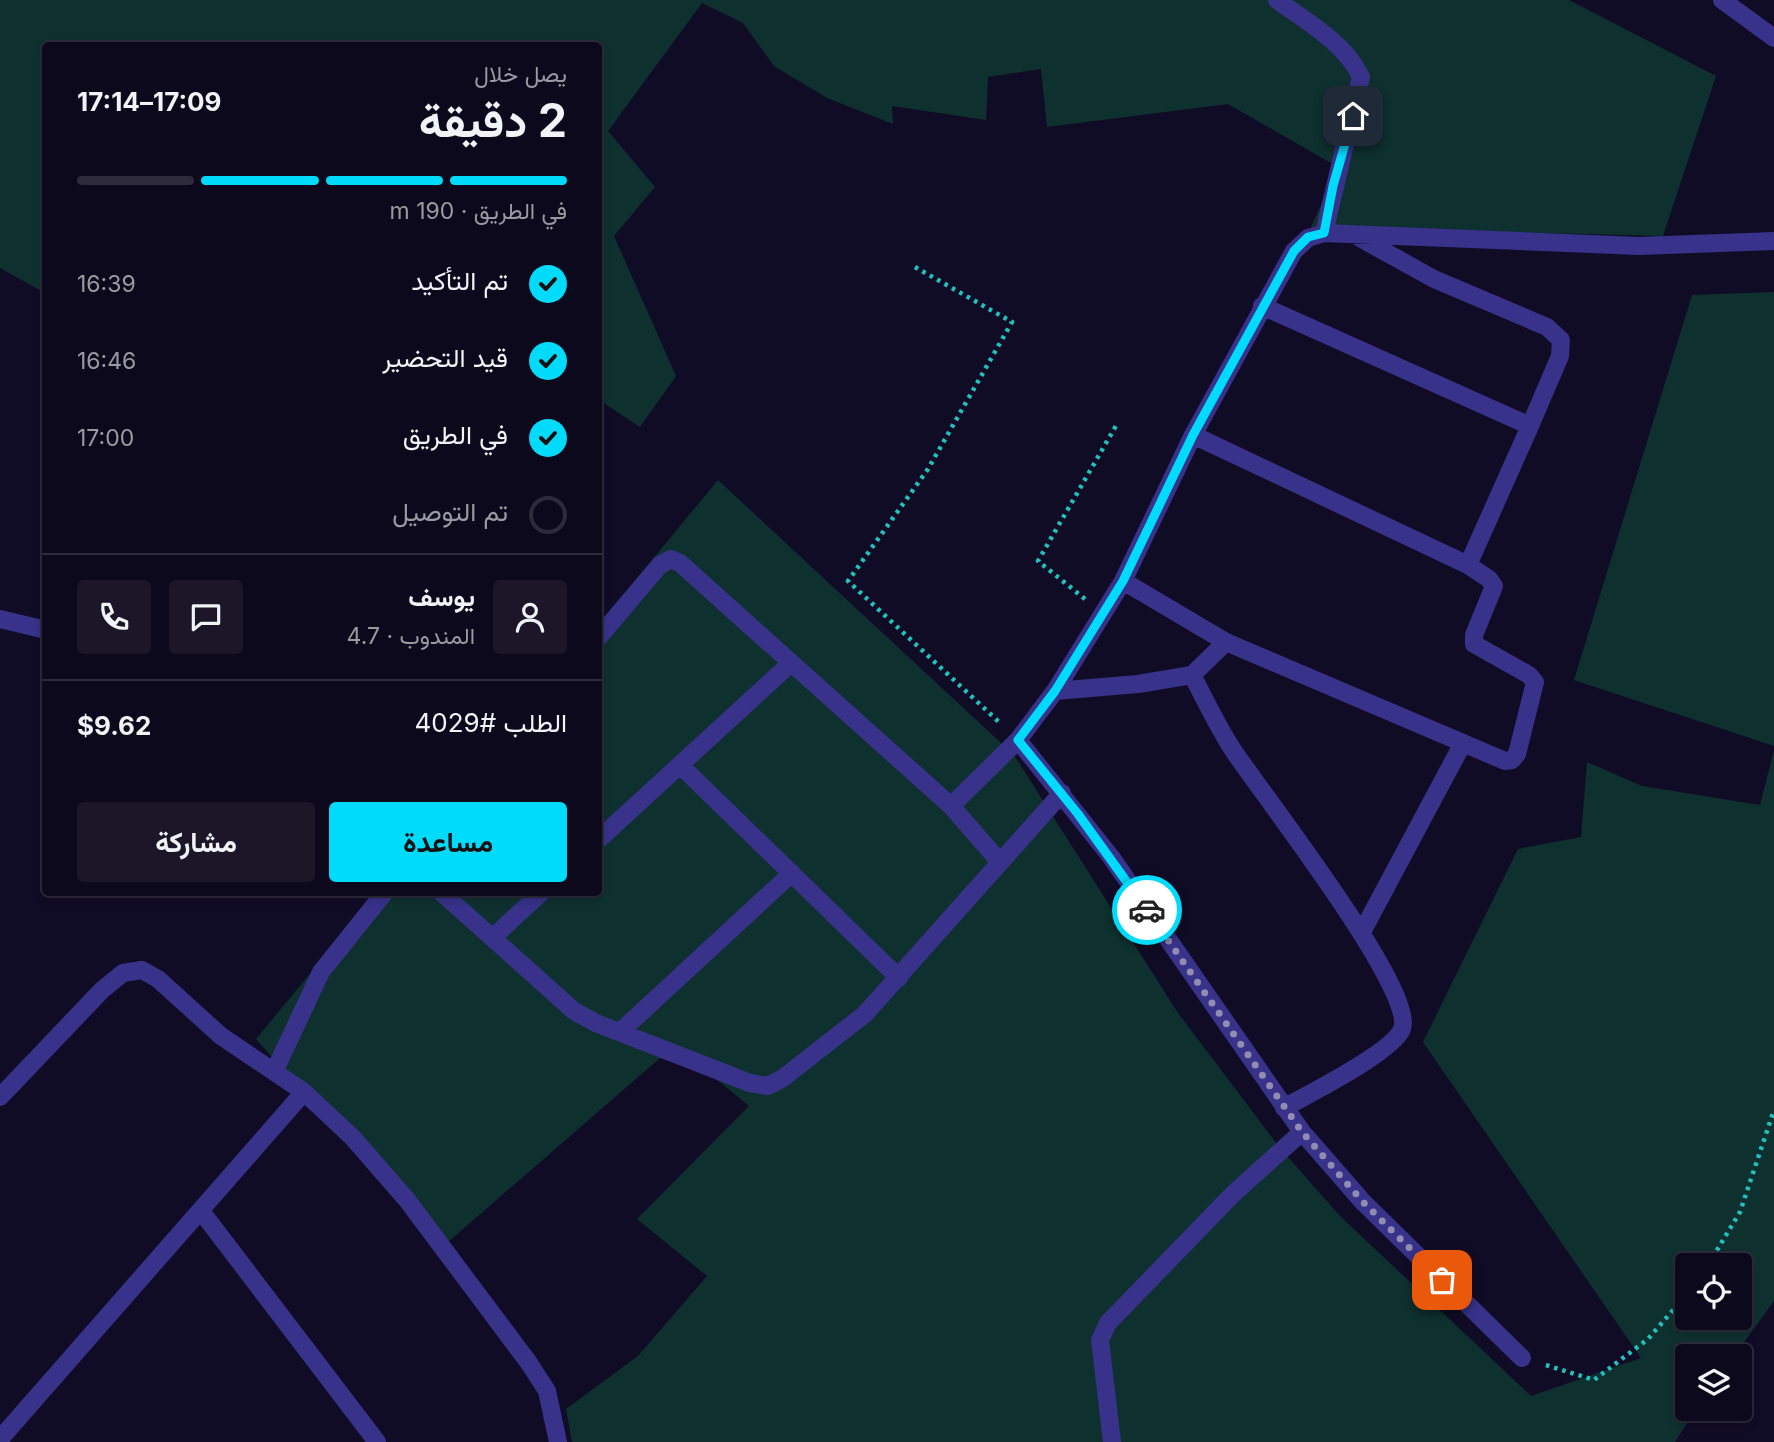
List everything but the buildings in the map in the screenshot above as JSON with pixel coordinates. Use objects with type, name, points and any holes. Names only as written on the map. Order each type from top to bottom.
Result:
[{"type":"street","points":[[1278,0],[1337,46],[1353,61],[1361,77],[1324,233]]},
{"type":"street","points":[[1722,0],[1774,38]]},
{"type":"street","points":[[951,806],[1018,740],[1055,691],[1104,614],[1123,581],[1193,435],[1262,306],[1294,251],[1308,237],[1324,233],[1639,246],[1774,241]]},
{"type":"street","points":[[1357,236],[1434,279],[1547,327],[1561,340],[1560,356],[1468,565]]},
{"type":"street","points":[[1262,306],[1530,426]]},
{"type":"street","points":[[1123,581],[1226,642],[1505,761],[1512,760],[1517,754],[1535,682],[1529,675],[1474,644],[1474,635],[1493,586],[1489,579],[1468,565],[1193,435]]},
{"type":"street","points":[[602,633],[660,565],[671,559],[680,563],[951,806],[1000,862]]},
{"type":"street","points":[[0,619],[42,629]]},
{"type":"street","points":[[1055,691],[1138,684],[1192,675],[1226,642]]},
{"type":"street","points":[[602,836],[792,663]]},
{"type":"street","points":[[1192,675],[1231,748],[1362,932],[1403,1008],[1402,1029],[1385,1049],[1284,1108]]},
{"type":"street","points":[[1018,740],[1118,868],[1302,1132],[1363,1202],[1522,1358]]},
{"type":"street","points":[[1362,932],[1462,743]]},
{"type":"street","points":[[680,765],[899,978]]},
{"type":"street","points":[[446,896],[574,1011],[596,1023],[750,1083],[768,1086],[783,1079],[864,1014],[1062,793]]},
{"type":"street","points":[[621,1031],[792,873]]},
{"type":"street","points":[[275,1070],[321,972],[382,896]]},
{"type":"street","points":[[492,937],[537,896]]},
{"type":"street","points":[[0,1097],[102,990],[123,973],[142,970],[158,979],[221,1036],[304,1092],[353,1138],[407,1200],[547,1391],[558,1442]]},
{"type":"street","points":[[0,1440],[304,1092]]},
{"type":"street","points":[[1112,1442],[1100,1340],[1108,1323],[1233,1194],[1302,1132]]},
{"type":"street","points":[[201,1211],[377,1442]]},
{"type":"path","points":[[915,267],[1012,321],[928,470],[848,581],[1018,740]]},
{"type":"path","points":[[1104,614],[1038,561],[1117,424]]},
{"type":"path","points":[[1715,1253],[1740,1212],[1774,1110]]},
{"type":"path","points":[[1522,1358],[1594,1380],[1647,1339],[1675,1308]]},
{"type":"green space","points":[[0,0],[1569,0],[1716,76],[1663,236],[1311,227],[1338,167],[1228,104],[1047,127],[1041,69],[988,77],[986,120],[892,106],[893,124],[827,98],[774,66],[743,23],[702,3],[608,131],[655,187],[614,236],[676,376],[640,427],[602,402],[602,42],[42,42],[42,291],[0,268]]},
{"type":"green space","points":[[1774,292],[1774,746],[1574,680],[1692,295]]},
{"type":"green space","points":[[718,480],[1014,755],[1178,1013],[1280,1148],[1340,1216],[1531,1396],[1641,1358],[1423,1042],[1518,849],[1581,837],[1587,762],[1642,786],[1760,805],[1774,750],[1774,1301],[1743,1344],[1675,1344],[1675,1421],[1688,1421],[1675,1442],[572,1442],[566,1409],[638,1356],[707,1276],[637,1219],[749,1106],[675,1045],[440,1249],[256,1039],[375,896],[602,896],[602,620]]},
{"type":"way so far","points":[[1147,910],[1302,1132],[1363,1202],[1442,1280]]},
{"type":"route","points":[[1147,910],[1111,857],[1018,740],[1055,691],[1123,581],[1193,435],[1294,251],[1308,237],[1324,233],[1333,186],[1353,116]]}]
